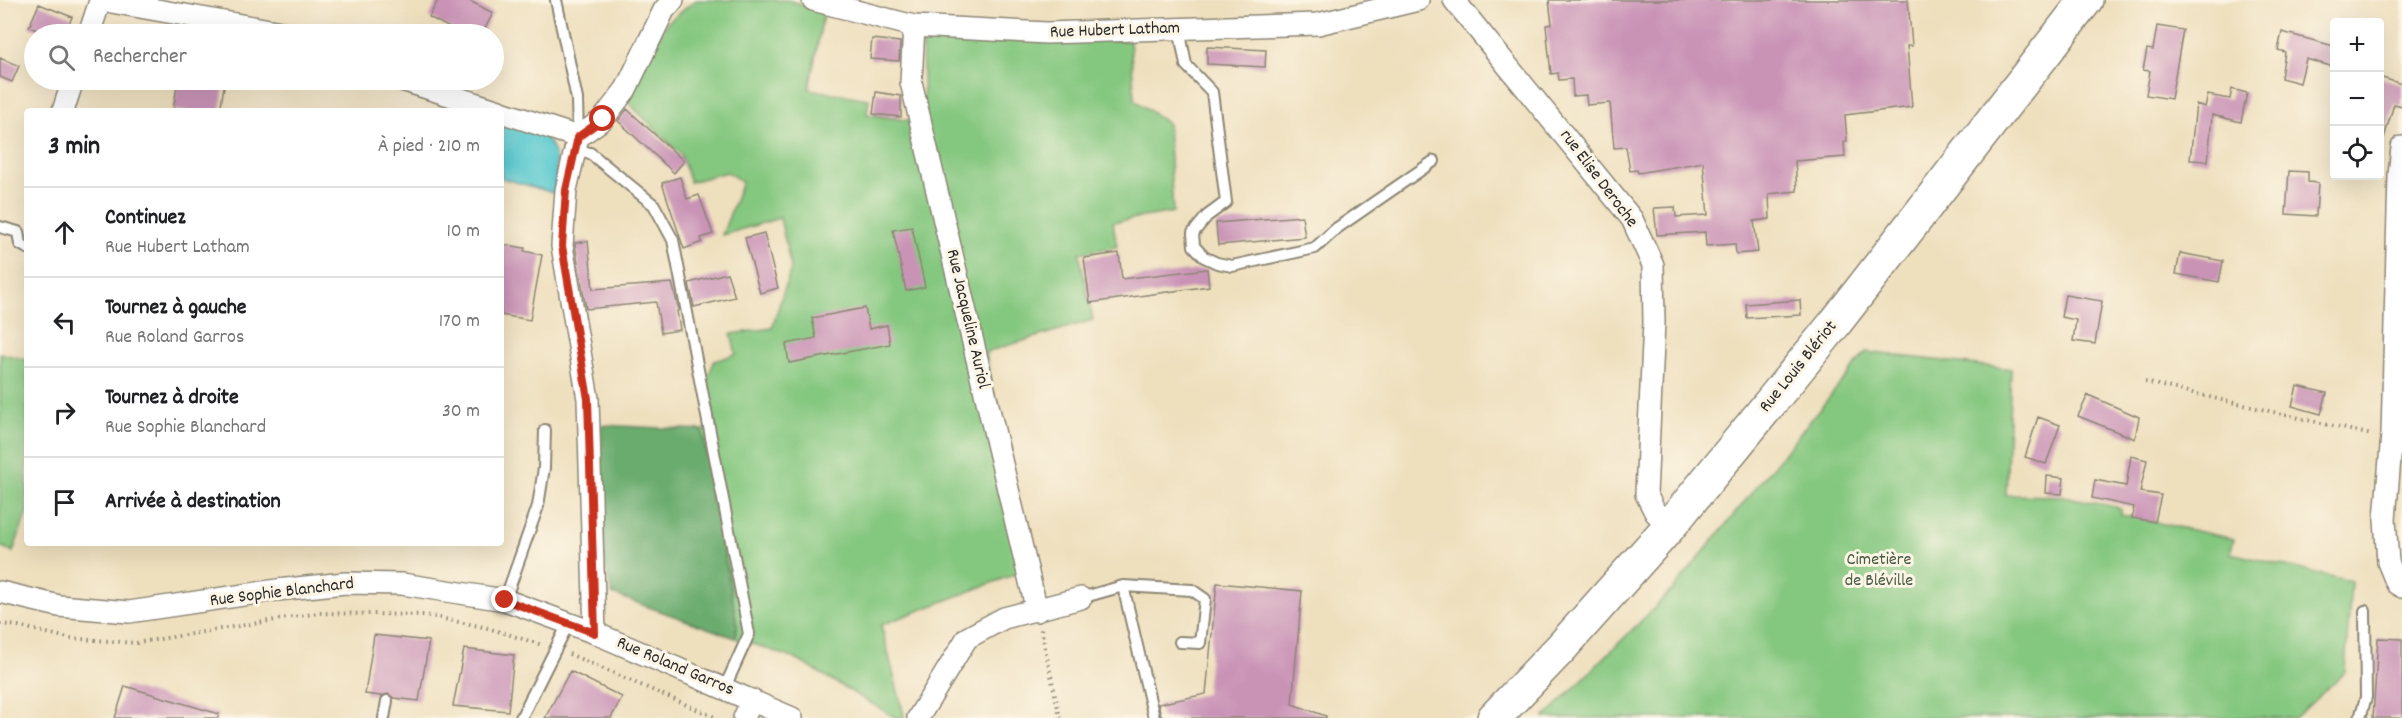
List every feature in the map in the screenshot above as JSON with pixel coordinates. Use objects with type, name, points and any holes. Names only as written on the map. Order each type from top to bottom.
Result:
[{"type":"main road","name":"Rue Louis Blériot","points":[[1494,718],[1561,648],[1669,527],[1836,322],[2086,0]]},
{"type":"street","points":[[92,24],[100,0],[236,24]]},
{"type":"street","points":[[504,113],[577,143],[603,119],[626,89],[664,10],[673,0]]},
{"type":"street","name":"Rue Hubert Latham","points":[[813,0],[914,26],[1047,33],[1318,24],[1418,0]]},
{"type":"street","name":"rue Elise Deroche","points":[[1454,0],[1632,219],[1653,265],[1654,322],[1646,494],[1655,512],[1669,527]]},
{"type":"street","name":"Rue Jacqueline Auriol","points":[[914,26],[911,82],[1037,611]]},
{"type":"street","points":[[64,108],[70,90]]},
{"type":"street","points":[[434,90],[491,108]]},
{"type":"street","name":"Rue Roland Garros","points":[[577,143],[566,190],[562,246],[588,399],[595,633],[725,687],[748,709],[792,718]]},
{"type":"street","points":[[2402,147],[2392,440],[2385,519],[2388,562],[2397,584],[2402,587]]},
{"type":"street","name":"Rue Sophie Blanchard","points":[[0,592],[59,606],[129,612],[277,590],[345,583],[402,584],[505,600],[595,633]]},
{"type":"street","points":[[918,718],[967,638],[1004,618],[1081,598]]},
{"type":"lane","points":[[556,0],[578,99],[577,143],[654,205],[673,240],[749,634],[725,687]]},
{"type":"lane","points":[[1179,28],[1186,65],[1212,92],[1226,202],[1207,216],[1193,233],[1194,246],[1204,257],[1216,263],[1232,266],[1315,248],[1337,228],[1434,161]]},
{"type":"lane","points":[[0,227],[18,232],[20,244],[24,246]]},
{"type":"lane","points":[[505,600],[538,506],[544,468],[545,430]]},
{"type":"lane","points":[[1124,586],[1154,718]]},
{"type":"lane","points":[[1081,598],[1124,586],[1192,590],[1205,599],[1200,643],[1180,642]]},
{"type":"lane","points":[[2360,718],[2367,696],[2365,611]]},
{"type":"lane","points":[[521,718],[568,624]]},
{"type":"lane","points":[[384,718],[387,701]]},
{"type":"path","points":[[2145,382],[2392,440]]},
{"type":"path","points":[[1037,611],[1060,718]]},
{"type":"path","points":[[0,624],[69,638],[136,643],[318,613],[425,615],[488,628],[556,649],[717,718]]},
{"type":"green space","points":[[696,0],[788,0],[824,11],[809,89],[869,99],[867,114],[905,120],[924,118],[922,36],[1130,41],[1135,100],[1168,124],[1173,212],[1113,222],[1117,247],[1079,253],[1093,320],[986,352],[1018,573],[881,625],[903,718],[896,718],[796,659],[735,638],[737,625],[702,430],[716,428],[707,380],[714,361],[736,354],[731,334],[772,328],[791,268],[780,218],[722,235],[742,182],[727,172],[690,182],[681,155],[626,100],[667,23]]},
{"type":"green space","name":"Cimetière de Bléville","points":[[1866,352],[2011,369],[2006,495],[2063,496],[2121,508],[2121,515],[2234,539],[2230,553],[2351,581],[2345,672],[2295,718],[1544,718],[1676,586]]},
{"type":"green space","points":[[0,353],[24,359],[24,521],[13,552],[0,546]]},
{"type":"green space","points":[[601,425],[702,430],[737,625],[735,638],[612,594],[605,563]]},
{"type":"water","points":[[504,118],[542,134],[548,141],[556,162],[554,193],[504,179]]},
{"type":"building","points":[[438,0],[468,0],[493,13],[487,24],[442,24],[429,17]]},
{"type":"building","points":[[1549,0],[1908,0],[1912,46],[1907,46],[1912,107],[1845,115],[1847,141],[1844,142],[1845,157],[1795,161],[1797,191],[1769,194],[1770,219],[1754,221],[1758,252],[1736,254],[1735,244],[1706,246],[1705,232],[1657,235],[1654,208],[1675,207],[1676,217],[1708,215],[1703,162],[1638,173],[1637,170],[1630,171],[1626,147],[1614,148],[1610,103],[1587,105],[1586,95],[1573,96],[1572,79],[1559,80],[1558,73],[1551,74],[1546,25],[1552,24]]},
{"type":"building","points":[[39,4],[72,17],[69,24],[30,24]]},
{"type":"building","points":[[2157,26],[2183,30],[2171,99],[2146,95],[2150,71],[2143,70],[2147,49],[2153,50]]},
{"type":"building","points":[[2282,32],[2330,45],[2330,66],[2306,59],[2300,83],[2281,78],[2285,52],[2278,50]]},
{"type":"building","points":[[872,39],[900,42],[899,61],[870,59]]},
{"type":"building","points":[[1207,47],[1266,50],[1265,67],[1207,64]]},
{"type":"building","points":[[0,58],[19,66],[12,82],[0,77]]},
{"type":"building","points":[[2384,79],[2402,84],[2402,106],[2394,104],[2384,138]]},
{"type":"building","points":[[2232,89],[2247,93],[2241,122],[2212,115],[2208,161],[2190,160],[2196,104],[2205,107],[2208,95],[2230,99]]},
{"type":"building","points":[[176,90],[223,90],[220,108],[173,108]]},
{"type":"building","points":[[876,92],[901,96],[901,117],[873,114]]},
{"type":"building","points":[[627,109],[684,161],[674,173],[618,121]]},
{"type":"building","points":[[2289,171],[2308,172],[2308,182],[2318,183],[2316,216],[2286,214]]},
{"type":"building","points":[[680,177],[687,199],[699,195],[713,234],[701,238],[702,242],[684,249],[662,183]]},
{"type":"building","points":[[1302,216],[1305,237],[1218,245],[1216,223]]},
{"type":"building","points":[[912,227],[925,287],[906,291],[893,230]]},
{"type":"building","points":[[764,233],[778,288],[760,293],[745,238]]},
{"type":"building","points":[[588,241],[593,289],[672,283],[679,310],[677,311],[680,330],[661,333],[656,302],[586,309],[575,243]]},
{"type":"building","points":[[504,244],[525,248],[524,251],[542,255],[530,320],[504,316]]},
{"type":"building","points":[[1119,253],[1122,279],[1207,269],[1209,286],[1090,303],[1084,258]]},
{"type":"building","points":[[2180,253],[2223,261],[2219,282],[2176,274]]},
{"type":"building","points":[[727,273],[735,297],[694,307],[689,283]]},
{"type":"building","points":[[2065,295],[2102,301],[2095,344],[2073,341],[2076,320],[2061,317]]},
{"type":"building","points":[[1800,300],[1801,315],[1747,318],[1746,304]]},
{"type":"building","points":[[865,308],[869,329],[887,325],[890,344],[789,363],[786,344],[816,338],[812,318]]},
{"type":"building","points":[[2297,386],[2327,393],[2321,414],[2292,406]]},
{"type":"building","points":[[2088,395],[2139,417],[2135,439],[2078,416]]},
{"type":"building","points":[[2038,417],[2060,425],[2046,464],[2025,457]]},
{"type":"building","points":[[2131,456],[2147,460],[2140,492],[2161,495],[2155,522],[2132,518],[2134,507],[2092,498],[2095,480],[2126,486]]},
{"type":"building","points":[[2047,476],[2064,478],[2062,494],[2046,493]]},
{"type":"building","points":[[1217,583],[1302,591],[1292,704],[1326,716],[1326,718],[1162,718],[1158,704],[1206,694]]},
{"type":"building","points":[[374,635],[429,641],[419,701],[394,698],[388,694],[381,696],[365,694]]},
{"type":"building","points":[[2378,638],[2402,639],[2402,718],[2373,718]]},
{"type":"building","points":[[464,649],[514,655],[508,711],[453,706]]},
{"type":"building","points":[[570,671],[622,697],[611,718],[545,718]]},
{"type":"building","points":[[125,686],[219,714],[218,718],[115,718]]},
{"type":"route","points":[[505,600],[595,633],[588,399],[562,246],[566,190],[578,137],[603,119]]}]
